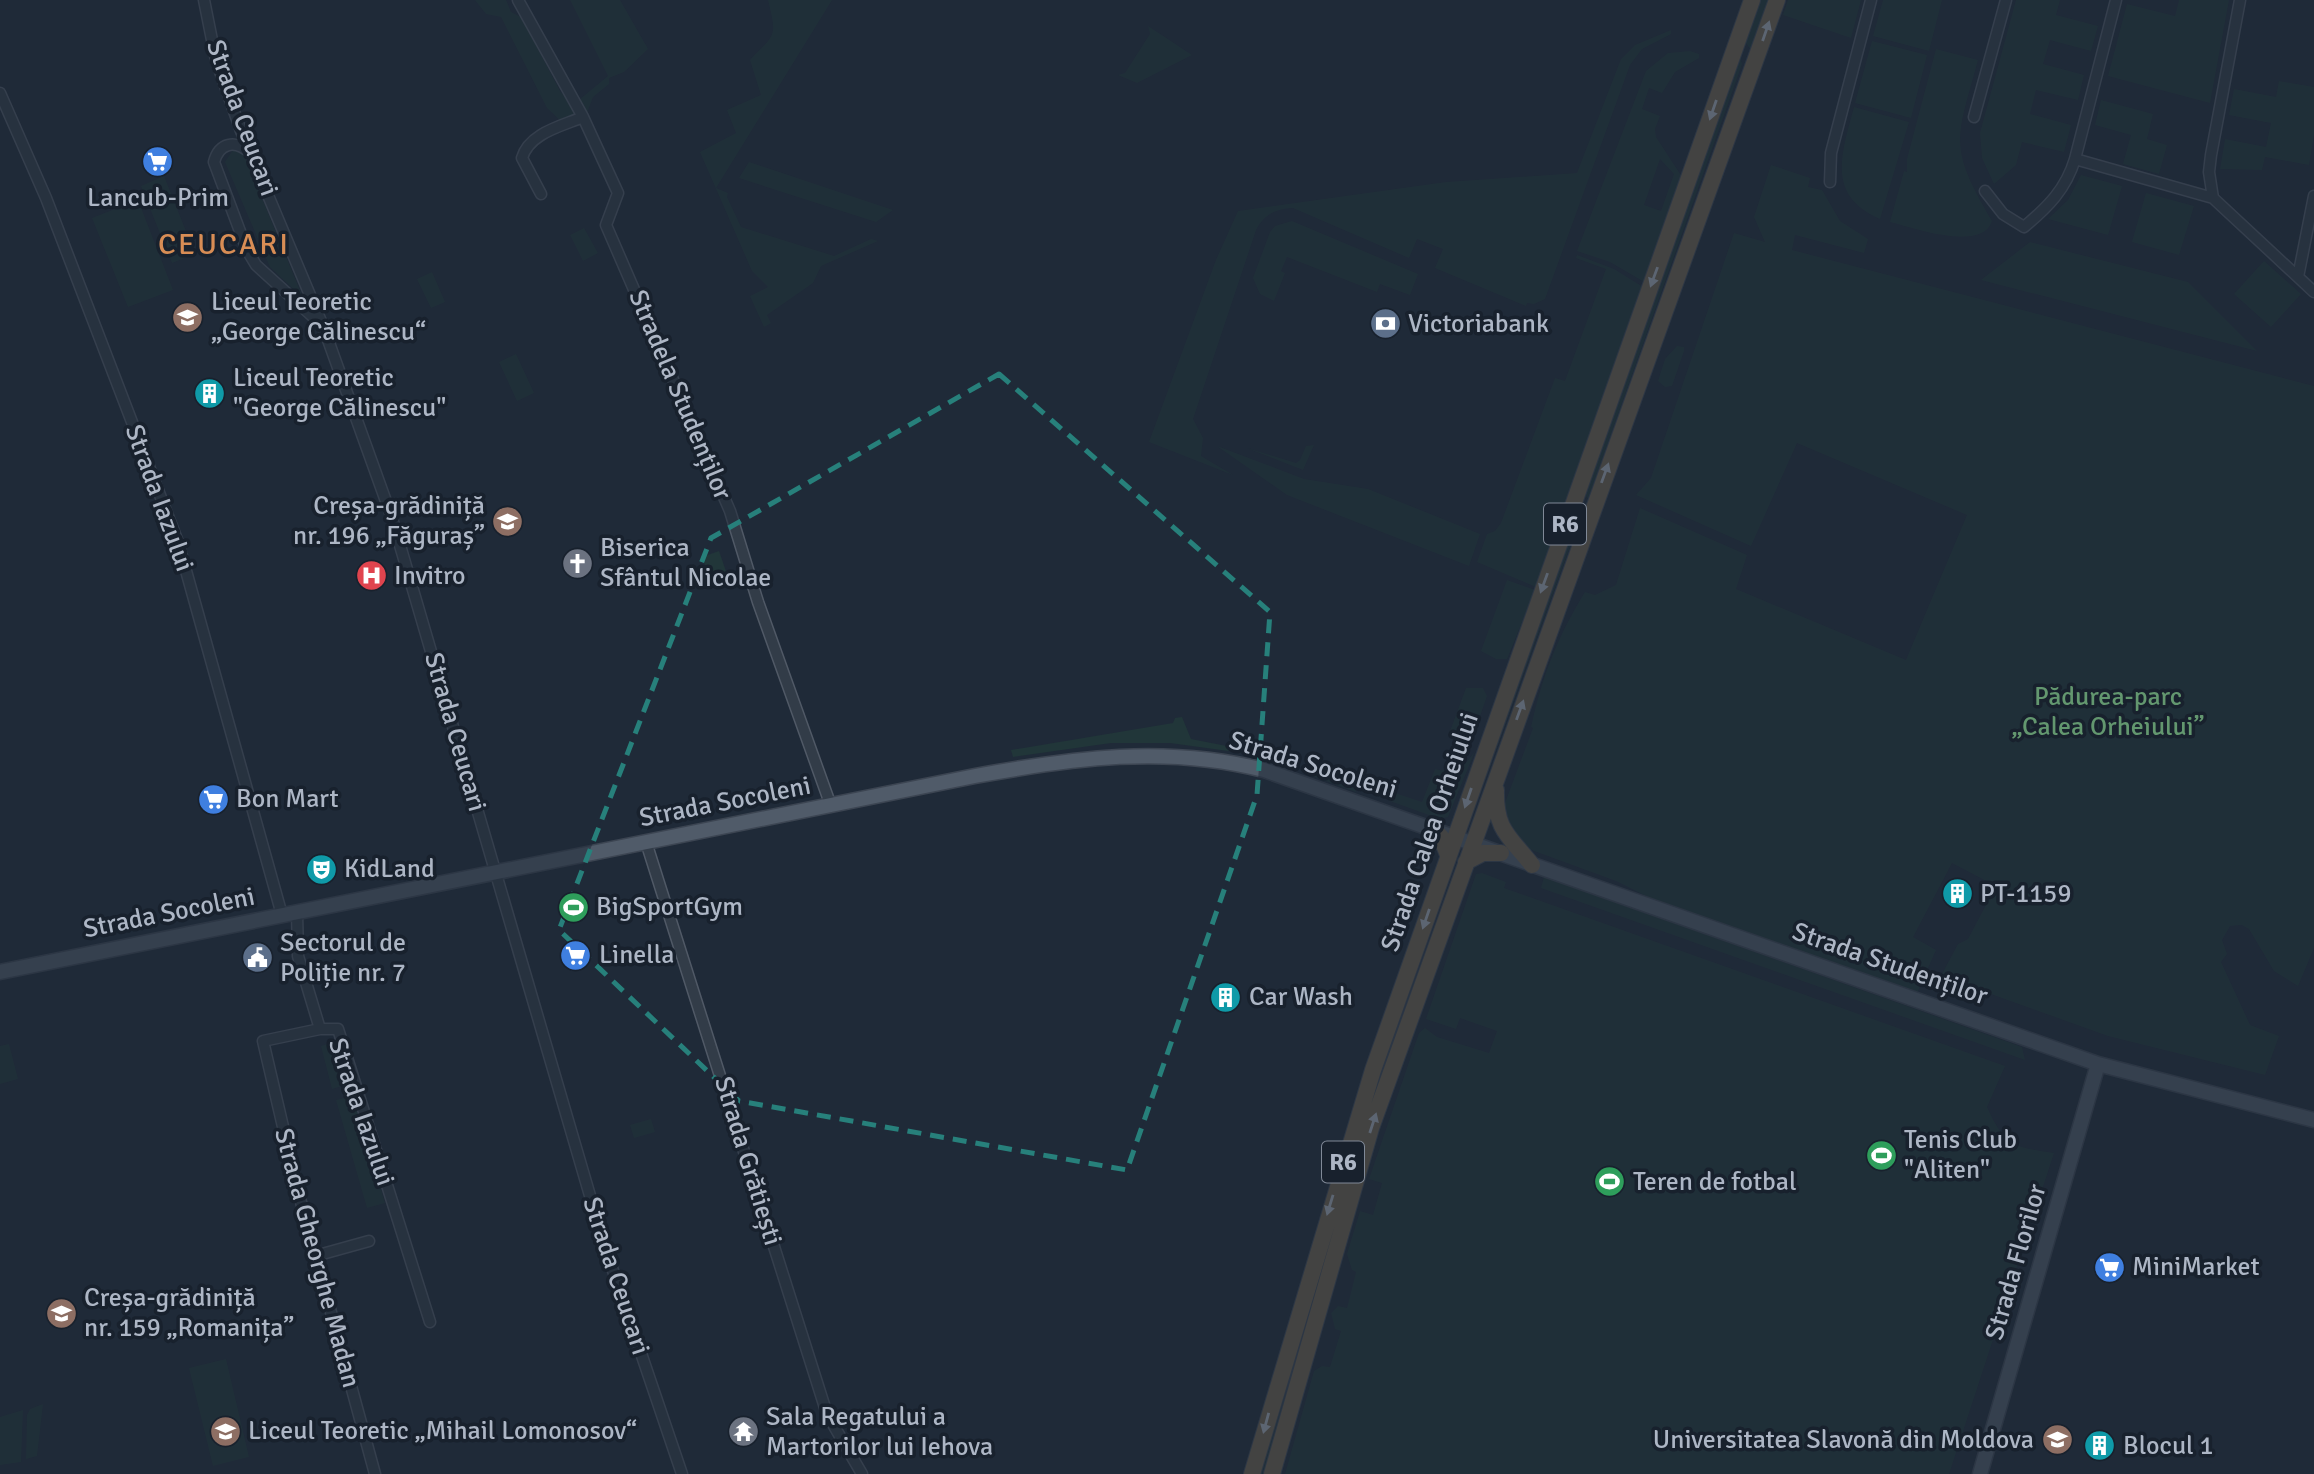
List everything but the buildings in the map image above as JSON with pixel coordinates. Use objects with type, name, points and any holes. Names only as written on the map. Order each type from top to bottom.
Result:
[{"type":"highway","name":"R6","points":[[1736,45],[1752,0]]},
{"type":"highway","name":"R6","points":[[1755,63],[1777,0]]},
{"type":"highway","points":[[1736,45],[1755,63]]},
{"type":"highway","name":"Strada Calea Orheiului","points":[[1252,1474],[1350,1136],[1736,45]]},
{"type":"highway","name":"Strada Calea Orheiului","points":[[1272,1474],[1371,1128],[1755,63]]},
{"type":"highway","points":[[1571,508],[1590,515]]},
{"type":"highway","points":[[1497,774],[1496,810],[1499,823],[1532,864]]},
{"type":"highway","points":[[1433,829],[1441,837],[1448,855]]},
{"type":"highway","points":[[1466,862],[1483,853],[1501,853]]},
{"type":"highway","points":[[1294,1324],[1313,1329]]},
{"type":"main road","name":"Strada Socoleni","points":[[0,972],[1049,763],[1115,755],[1167,755],[1216,760],[1264,770],[1455,836]]},
{"type":"main road","name":"Strada Studenților","points":[[1455,836],[2098,1064],[2314,1121]]},
{"type":"main road","name":"Strada Florilor","points":[[1980,1474],[2098,1064]]},
{"type":"street","name":"Strada Ceucari","points":[[204,0],[216,60],[250,153],[323,326],[396,531],[615,1280],[682,1474]]},
{"type":"street","name":"Stradela Studenților","points":[[518,0],[583,117],[618,192],[606,225],[730,511],[758,601],[831,806]]},
{"type":"street","points":[[1830,182],[1831,153],[1871,0]]},
{"type":"street","points":[[1974,117],[2006,0]]},
{"type":"street","points":[[1986,191],[2003,214],[2024,228],[2060,192],[2068,180],[2116,0]]},
{"type":"street","points":[[2213,198],[2209,172],[2211,155],[2240,0]]},
{"type":"street","name":"Strada Iazului","points":[[0,93],[46,198],[178,542],[282,915]]},
{"type":"street","points":[[541,194],[522,158],[524,150],[538,137],[583,117]]},
{"type":"street","points":[[250,153],[237,145],[225,145],[219,149],[214,162],[247,250],[268,280],[323,326]]},
{"type":"street","points":[[2074,159],[2213,198],[2314,292]]},
{"type":"street","points":[[2298,277],[2314,196]]},
{"type":"street","name":"Strada Grătiești","points":[[646,842],[827,1414],[862,1474]]},
{"type":"street","name":"Strada Iazului","points":[[297,912],[298,956],[320,1029],[338,1029],[430,1322]]},
{"type":"street","name":"Strada Gheorghe Madan","points":[[320,1029],[263,1041],[315,1256],[375,1474]]},
{"type":"street","points":[[315,1256],[369,1241]]},
{"type":"highlighted area","points":[[999,374],[1270,612],[1257,795],[1127,1170],[739,1101],[559,930],[711,538]]},
{"type":"green space","points":[[475,0],[506,0],[511,12],[521,17],[560,91],[577,112],[564,124],[547,108],[501,17],[486,14]]},
{"type":"green space","points":[[570,0],[620,0],[648,49],[624,72],[609,78],[609,84],[593,97],[587,113],[579,100],[608,76]]},
{"type":"green space","points":[[768,0],[832,0],[716,188],[728,193],[727,197],[741,227],[834,256],[871,239],[878,241],[821,266],[813,283],[767,315],[771,323],[764,327],[750,296],[768,287],[752,271],[700,152],[736,133],[727,110],[761,95],[750,60],[772,34],[773,21]]},
{"type":"green space","points":[[1760,0],[1770,0],[1752,51],[1745,42]]},
{"type":"green space","points":[[1788,0],[1861,0],[1851,38],[1783,15]]},
{"type":"green space","points":[[1883,0],[1942,0],[1929,51],[1873,36]]},
{"type":"green space","points":[[2016,0],[2060,0],[2056,15],[2098,26],[2091,51],[2050,40],[2043,64],[2084,75],[2078,100],[2036,90],[2030,114],[2071,125],[2064,152],[2022,142],[2016,165],[1994,184],[1982,158],[1980,133]]},
{"type":"green space","points":[[2179,0],[2229,0],[2210,103],[2108,76],[2127,4],[2175,16]]},
{"type":"green space","points":[[1148,26],[1192,55],[1137,83],[1118,75],[1125,73],[1150,34]]},
{"type":"green space","points":[[1671,30],[1671,34],[1642,49],[1630,65],[1545,299],[1534,304],[1527,303],[1526,306],[1435,268],[1443,249],[1417,239],[1409,258],[1293,208],[1276,211],[1267,216],[1256,230],[1193,419],[1203,438],[1201,456],[1233,475],[1149,442],[1216,260],[1238,211],[1446,182],[1577,173],[1621,59],[1635,45]]},
{"type":"green space","points":[[1872,41],[1927,55],[1911,118],[1855,103]]},
{"type":"green space","points":[[1936,49],[1978,60],[1961,127],[1960,143],[1968,176],[1992,221],[1986,230],[1975,235],[1945,235],[1890,222],[1904,171],[1907,172],[1907,159]]},
{"type":"green space","points":[[1690,51],[1699,54],[1699,58],[1675,72],[1662,93],[1649,88],[1642,109],[1660,116],[1655,129],[1656,137],[1682,177],[1646,283],[1610,262],[1577,251],[1646,71],[1668,53]],"holes":[[[1660,159],[1674,174],[1661,211],[1644,205]]]},
{"type":"green space","points":[[1740,58],[1742,64],[1588,499],[1585,495]]},
{"type":"green space","points":[[2279,81],[2314,87],[2314,135],[2309,165],[2265,157],[2262,170],[2220,169],[2225,139],[2266,147],[2271,123],[2229,115],[2234,89],[2276,97]]},
{"type":"green space","points":[[2101,100],[2153,114],[2147,139],[2167,145],[2159,174],[2123,164],[2131,135],[2095,125]]},
{"type":"green space","points":[[1854,107],[1909,122],[1880,219],[1851,198],[1844,185],[1842,156]]},
{"type":"green space","points":[[233,150],[241,151],[245,157],[303,298],[270,267],[225,162]]},
{"type":"green space","points":[[749,162],[893,210],[876,222],[739,178]]},
{"type":"green space","name":"Pădurea-parc „Calea Orheiului”","points":[[1771,165],[1810,178],[1808,187],[1822,190],[1840,221],[1868,239],[1864,253],[1795,235],[1792,250],[2314,386],[2314,948],[2298,986],[2274,971],[2249,929],[2242,925],[2230,926],[2222,940],[2227,954],[2221,962],[2250,1025],[2279,1036],[2265,1075],[2108,1036],[1941,976],[1958,944],[1968,939],[1996,886],[1952,863],[1913,937],[1936,950],[1917,993],[1648,897],[1616,881],[1518,845],[1505,815],[1505,803],[1533,728],[1531,727],[1546,673],[1566,625],[1585,592],[1595,595],[1616,585],[1640,508],[1747,555],[1736,589],[1906,660],[1967,515],[1797,443],[1751,546],[1636,495],[1651,478],[1734,233],[1765,242],[1754,217]]},
{"type":"green space","points":[[2081,175],[2122,186],[2108,235],[2048,219],[2068,200]]},
{"type":"green space","points":[[164,176],[195,254],[172,263],[141,186]]},
{"type":"green space","points":[[2146,193],[2194,206],[2179,255],[2132,242]]},
{"type":"green space","points":[[138,200],[173,290],[128,307],[92,218]]},
{"type":"green space","points":[[1292,221],[1418,274],[1410,295],[1380,284],[1377,292],[1287,257],[1281,271],[1285,273],[1274,301],[1260,294],[1253,278],[1270,232],[1275,226]]},
{"type":"green space","points":[[584,228],[598,253],[583,261],[570,235]]},
{"type":"green space","points":[[2030,242],[2188,282],[2257,351],[1981,280]]},
{"type":"green space","points":[[1577,255],[1614,269],[1643,287],[1536,587],[1477,562],[1487,534],[1495,531],[1501,523],[1555,378],[1565,381],[1606,269],[1576,258]]},
{"type":"green space","points":[[2264,261],[2301,294],[2271,327],[2234,294]]},
{"type":"green space","points":[[432,272],[445,302],[431,308],[417,279]]},
{"type":"green space","points":[[1677,346],[1684,347],[1684,351],[1672,386],[1665,387],[1658,381],[1665,359]]},
{"type":"green space","points":[[516,354],[534,393],[517,401],[499,362]]},
{"type":"green space","points":[[1314,445],[1303,470],[1247,448],[1296,463],[1306,446]]},
{"type":"green space","points":[[1217,446],[1304,479],[1368,489],[1480,534],[1469,566],[1287,495]]},
{"type":"green space","points":[[1572,531],[1575,533],[1468,826]]},
{"type":"green space","points":[[719,551],[728,577],[712,583],[702,557]]},
{"type":"green space","points":[[1507,580],[1535,590],[1507,659],[1496,659],[1481,651]]},
{"type":"green space","points":[[1466,688],[1483,688],[1487,696],[1472,739],[1455,740],[1449,734]]},
{"type":"green space","points":[[1182,717],[1191,739],[1252,751],[1250,754],[1170,743],[1111,743],[1013,757],[1011,750],[1173,723],[1175,718]]},
{"type":"green space","points":[[1475,751],[1448,817],[1440,819],[1390,801],[1374,786],[1422,802],[1435,769],[1454,770],[1467,762]]},
{"type":"green space","points":[[1314,766],[1354,780],[1356,792],[1307,774]]},
{"type":"green space","points":[[1482,873],[1506,882],[1504,888],[2005,1066],[1987,1107],[1993,1120],[2012,1143],[2054,1153],[1949,1474],[1285,1474],[1314,1371],[1322,1366],[1330,1367],[1341,1331],[1335,1329],[1331,1313],[1338,1306],[1347,1308],[1356,1272],[1352,1270],[1347,1254],[1360,1211],[1373,1215],[1382,1183],[1369,1179],[1419,1033],[1425,1028],[1437,1037],[1489,1053],[1497,1031],[1460,1018],[1456,1029],[1426,1019],[1476,874]]},
{"type":"green space","points":[[1544,877],[2022,1047],[2025,1060],[1541,888]]},
{"type":"green space","points":[[335,1042],[348,1084],[332,1089],[321,1046]]},
{"type":"green space","points":[[9,1044],[18,1079],[0,1084],[0,1046]]},
{"type":"green space","points":[[353,1096],[385,1203],[367,1208],[336,1100]]},
{"type":"green space","points":[[651,1119],[655,1132],[634,1138],[630,1125]]},
{"type":"green space","points":[[1301,1331],[1304,1333],[1264,1474],[1260,1474]]},
{"type":"green space","points":[[226,1359],[249,1457],[213,1466],[189,1368]]},
{"type":"green space","points":[[43,1404],[37,1456],[26,1459],[27,1415],[30,1409]]},
{"type":"green space","points":[[23,1410],[21,1462],[0,1465],[0,1417]]},
{"type":"place","name":"Lancub-Prim","points":[[158,162]]},
{"type":"place","name":"Liceul Teoretic „George Călinescu“","points":[[188,317]]},
{"type":"place","name":"Victoriabank","points":[[1385,324]]},
{"type":"place","name":"Liceul Teoretic \"George Călinescu\"","points":[[210,393]]},
{"type":"place","name":"Creșa-grădiniță nr. 196 „Făguraș”","points":[[508,521]]},
{"type":"place","name":"Biserica Sfântul Nicolae","points":[[577,563]]},
{"type":"place","name":"Invitro","points":[[371,576]]},
{"type":"place","name":"Bon Mart","points":[[213,799]]},
{"type":"place","name":"KidLand","points":[[321,869]]},
{"type":"place","name":"PT-1159","points":[[1957,894]]},
{"type":"place","name":"BigSportGym","points":[[573,907]]},
{"type":"place","name":"Linella","points":[[576,955]]},
{"type":"place","name":"Sectorul de Poliție nr. 7","points":[[257,958]]},
{"type":"place","name":"Car Wash","points":[[1226,997]]},
{"type":"place","name":"Tenis Club \"Aliten\"","points":[[1881,1155]]},
{"type":"place","name":"Teren de fotbal","points":[[1610,1182]]},
{"type":"place","name":"MiniMarket","points":[[2109,1267]]},
{"type":"place","name":"Creșa-grădiniță nr. 159 „Romanița”","points":[[61,1313]]},
{"type":"place","name":"Liceul Teoretic „Mihail Lomonosov“","points":[[225,1431]]},
{"type":"place","name":"Sala Regatului a Martorilor lui Iehova","points":[[743,1432]]},
{"type":"place","name":"Universitatea Slavonă din Moldova","points":[[2057,1440]]},
{"type":"place","name":"Blocul 1","points":[[2100,1446]]},
{"type":"district","name":"CEUCARI","points":[[224,244]]}]
